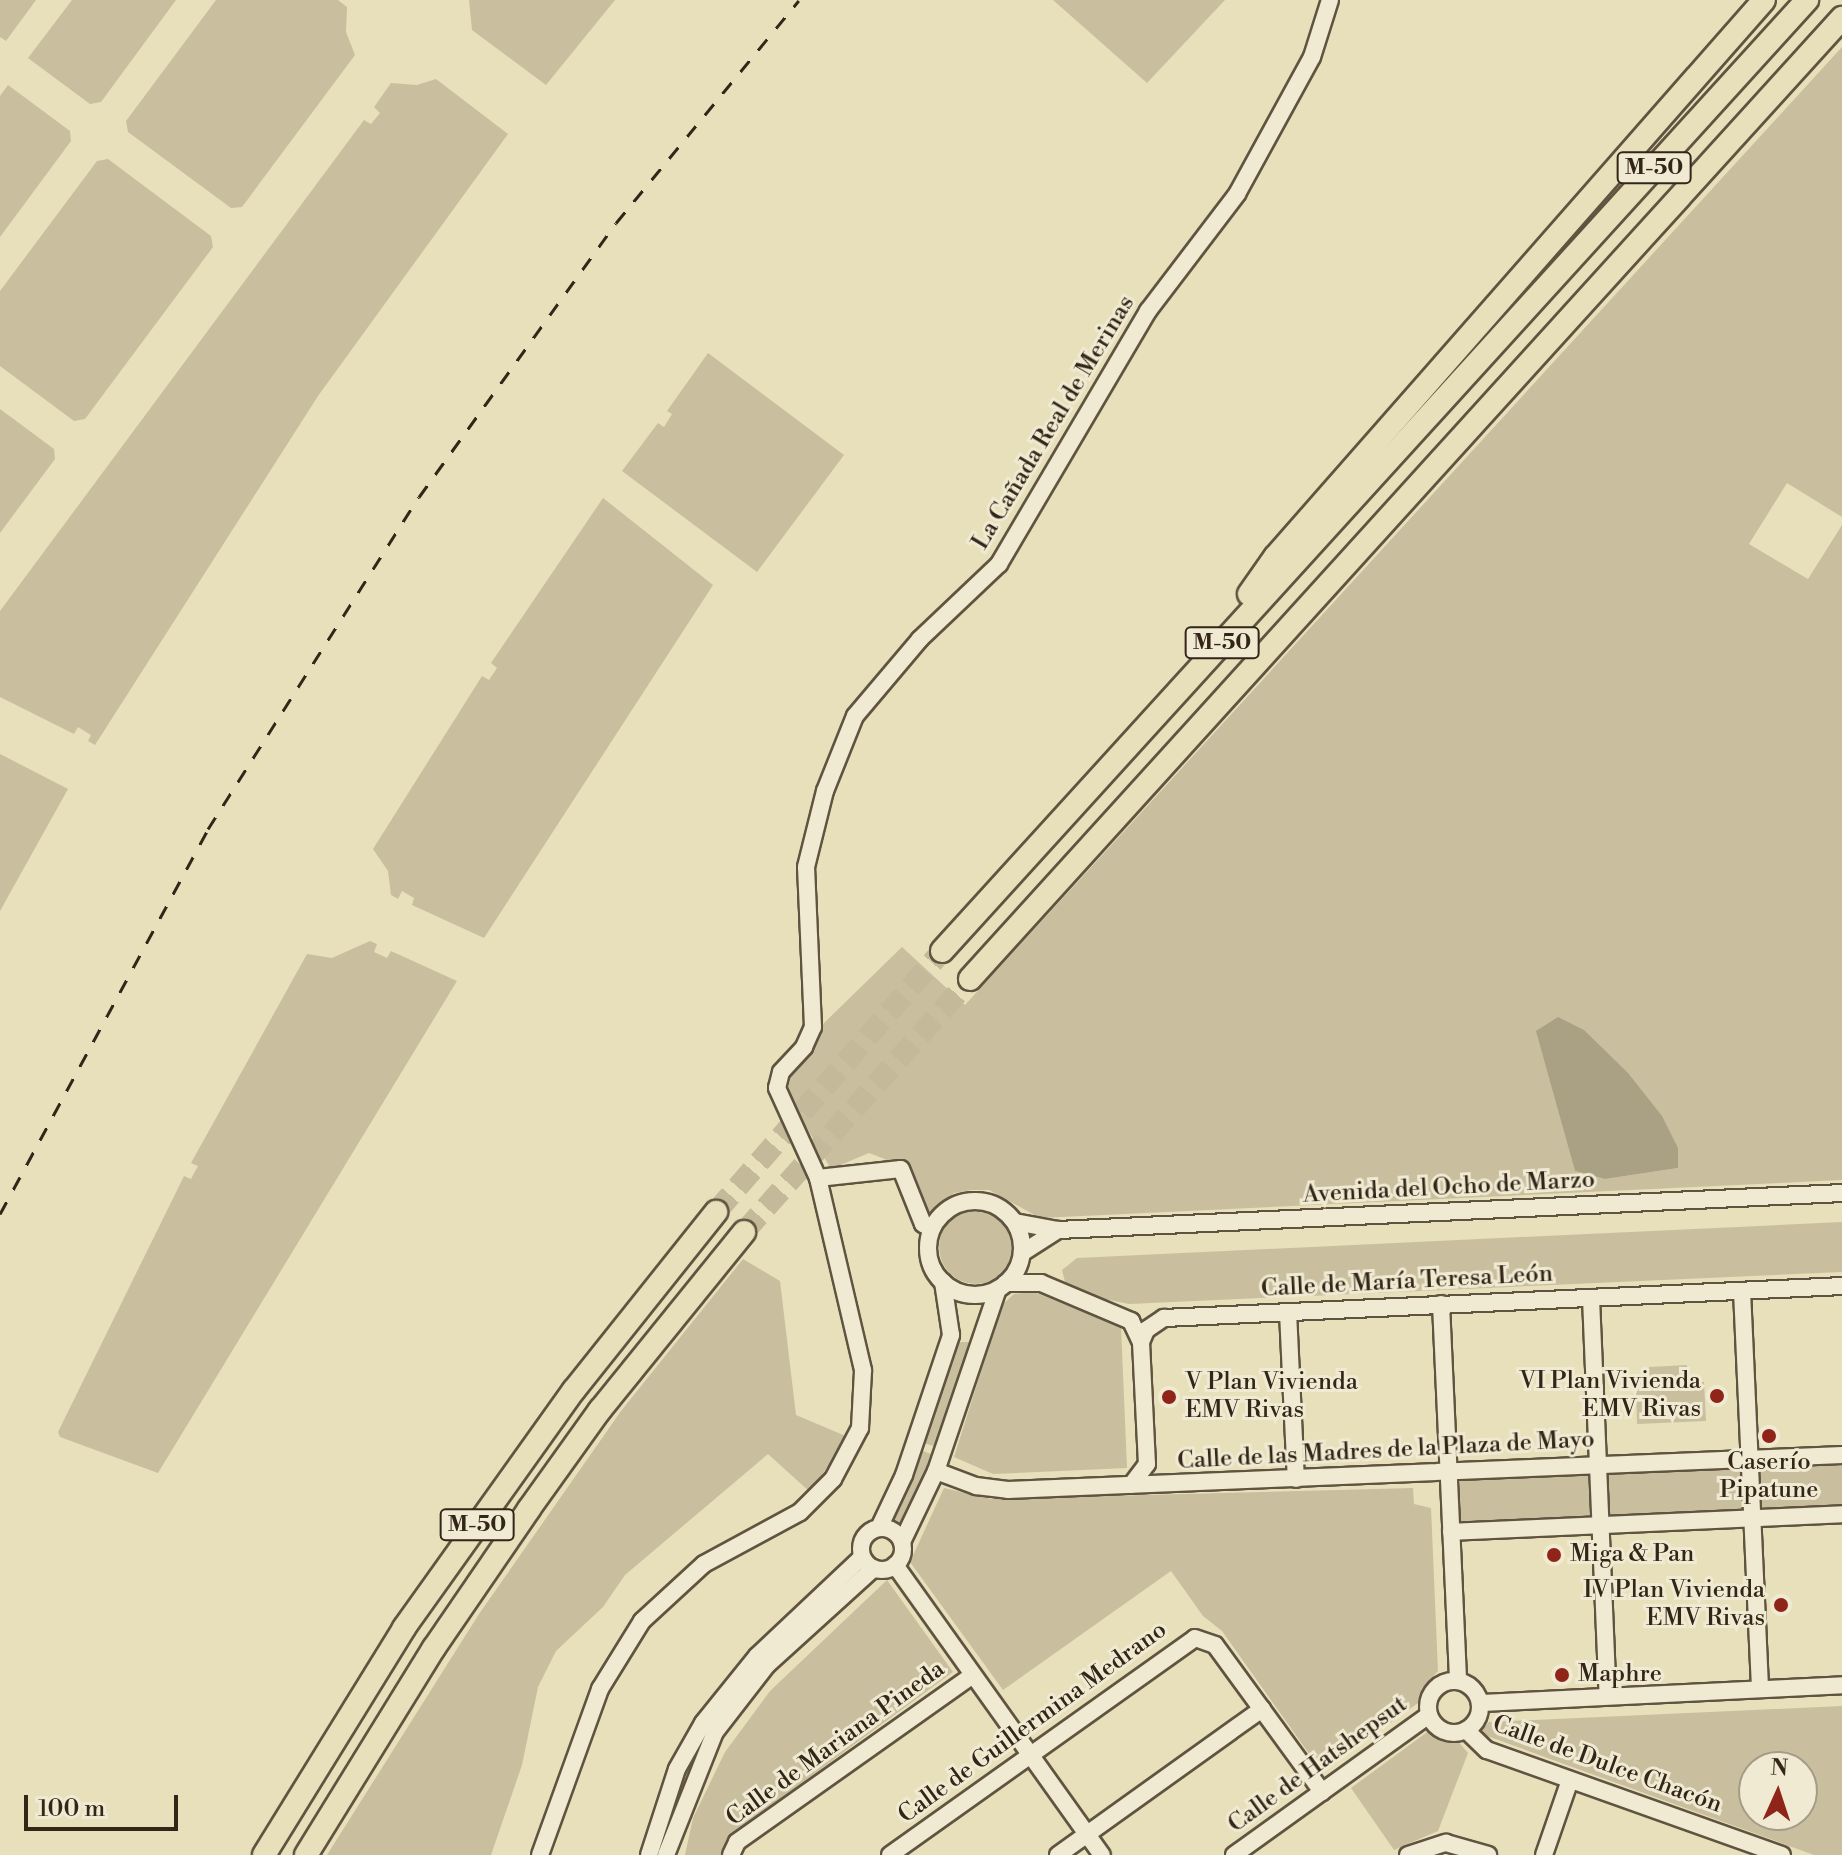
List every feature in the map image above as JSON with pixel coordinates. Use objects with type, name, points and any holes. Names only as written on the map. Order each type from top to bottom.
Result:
[{"type":"highway","points":[[1192,677],[1275,557],[1764,0]]},
{"type":"highway","name":"M-50","points":[[942,951],[1807,0]]},
{"type":"highway","name":"M-50","points":[[970,979],[1842,18]]},
{"type":"highway","name":"M-50","points":[[264,1855],[315,1767],[431,1590],[574,1390],[716,1212]]},
{"type":"highway","name":"M-50","points":[[306,1855],[434,1648],[529,1509],[600,1410],[744,1232]]},
{"type":"street","name":"La Cañada Real de Merinas","points":[[540,1855],[600,1689],[642,1621],[704,1564],[800,1512],[833,1479],[852,1450],[860,1428],[863,1370],[818,1178],[777,1088],[781,1072],[804,1047],[813,1027],[806,867],[825,791],[855,716],[920,639],[999,564],[1148,311],[1237,194],[1312,57],[1330,0]]},
{"type":"street","points":[[818,1178],[901,1169],[923,1224],[932,1229]]},
{"type":"street","name":"Avenida del Ocho de Marzo","points":[[1015,1222],[1058,1230],[1842,1193]]},
{"type":"street","points":[[868,1562],[864,1538],[879,1528],[904,1475],[951,1335],[943,1282],[929,1257],[932,1229],[953,1206],[973,1201],[994,1204],[1015,1222],[1022,1253],[1002,1286],[936,1471],[902,1542],[895,1565]]},
{"type":"street","name":"Avenida del Ocho de Marzo","points":[[1022,1253],[1058,1230]]},
{"type":"street","points":[[943,1282],[969,1294],[1002,1286],[1041,1283],[1125,1317],[1141,1342],[1147,1464],[1162,1485]]},
{"type":"street","name":"Calle de María Teresa León","points":[[1141,1342],[1146,1330],[1164,1318],[1842,1286]]},
{"type":"street","points":[[1742,1291],[1760,1689]]},
{"type":"street","points":[[1591,1298],[1608,1696]]},
{"type":"street","points":[[1441,1304],[1458,1681]]},
{"type":"street","points":[[1288,1312],[1296,1479]]},
{"type":"street","name":"Calle de las Madres de la Plaza de Mayo","points":[[936,1471],[992,1490],[1842,1455]]},
{"type":"street","points":[[1131,1485],[1147,1464]]},
{"type":"street","points":[[1451,1532],[1842,1514]]},
{"type":"street","points":[[879,1528],[891,1530],[902,1542]]},
{"type":"street","points":[[666,1855],[715,1732],[767,1665],[868,1562]]},
{"type":"street","points":[[649,1855],[677,1769],[703,1723],[757,1656],[868,1562],[895,1565],[1102,1855]]},
{"type":"street","name":"Calle de Guillermina Medrano","points":[[890,1855],[1195,1638],[1215,1645],[1322,1792]]},
{"type":"street","name":"Calle de Mariana Pineda","points":[[731,1855],[737,1842],[973,1675]]},
{"type":"street","points":[[1458,1681],[1473,1688],[1480,1703],[1477,1719],[1466,1730],[1440,1729],[1429,1715],[1432,1693],[1443,1683],[1458,1681]]},
{"type":"street","points":[[1480,1703],[1842,1685]]},
{"type":"street","points":[[1058,1855],[1262,1709]]},
{"type":"street","name":"Calle de Hatshepsut","points":[[1234,1855],[1429,1715]]},
{"type":"street","name":"Calle de Dulce Chacón","points":[[1466,1730],[1487,1750],[1782,1855]]},
{"type":"street","points":[[1544,1855],[1570,1780]]},
{"type":"street","points":[[1408,1855],[1446,1843],[1488,1855]]},
{"type":"shaded area","points":[[0,0],[36,0],[6,41],[0,37]]},
{"type":"shaded area","points":[[72,0],[176,0],[101,102],[90,104],[28,58]]},
{"type":"shaded area","points":[[216,0],[338,0],[347,7],[346,32],[355,55],[242,207],[231,208],[128,132],[126,121]]},
{"type":"shaded area","points":[[469,0],[615,0],[546,85],[472,30]]},
{"type":"shaded area","points":[[1053,0],[1225,0],[1147,83]]},
{"type":"shaded area","points":[[1842,47],[1842,517],[1787,483],[1749,544],[1808,579],[1842,525],[1842,1180],[1040,1218],[989,1190],[972,1190],[954,1193],[926,1216],[908,1168],[869,1153],[831,1169],[786,1093],[785,1081],[824,1023],[902,947],[965,1005]],"holes":[[[1546,1063],[1678,1168],[1605,1179],[1575,1171]]]},
{"type":"shaded area","points":[[436,79],[508,134],[318,396],[95,745],[88,741],[91,735],[78,727],[74,734],[0,697],[0,611],[364,120],[371,124],[380,113],[374,107],[391,83],[417,85]]},
{"type":"shaded area","points":[[8,85],[70,131],[71,141],[0,237],[0,96]]},
{"type":"shaded area","points":[[108,159],[211,236],[213,247],[85,419],[74,421],[0,366],[0,291],[97,161]]},
{"type":"shaded area","points":[[708,353],[844,455],[757,572],[622,471],[658,423],[664,427],[672,414],[667,411]]},
{"type":"shaded area","points":[[0,409],[54,449],[55,459],[0,533]]},
{"type":"shaded area","points":[[603,498],[713,585],[484,938],[412,905],[414,898],[402,891],[398,899],[391,895],[388,871],[373,849],[482,676],[489,680],[497,668],[491,663]]},
{"type":"shaded area","points":[[0,754],[68,789],[0,911]]},
{"type":"shaded area","points":[[370,941],[377,944],[374,952],[387,958],[391,951],[457,981],[158,1473],[60,1437],[58,1432],[184,1176],[191,1179],[198,1166],[191,1163],[307,954],[332,958]]},
{"type":"shaded area","points":[[1558,1017],[1584,1030],[1628,1073],[1662,1116],[1678,1148],[1678,1168],[1605,1179],[1575,1171],[1536,1031]]},
{"type":"shaded area","points":[[976,1210],[990,1213],[1002,1221],[1010,1233],[1013,1247],[1010,1261],[1002,1273],[990,1281],[976,1284],[962,1281],[950,1273],[942,1261],[939,1247],[942,1233],[950,1221],[962,1213]]},
{"type":"shaded area","points":[[1842,1222],[1842,1272],[1129,1304],[1080,1294],[1065,1282],[1062,1270],[1077,1258]]},
{"type":"shaded area","points":[[743,1259],[780,1281],[796,1415],[848,1437],[810,1492],[768,1454],[625,1575],[603,1607],[556,1651],[538,1687],[522,1765],[491,1855],[327,1855],[479,1614],[621,1411]]},
{"type":"shaded area","points":[[1034,1292],[1121,1327],[1127,1468],[993,1474],[954,1457],[1002,1305],[1014,1294]]},
{"type":"shaded area","points":[[959,1342],[972,1342],[937,1447],[923,1443]]},
{"type":"shaded area","points":[[1687,1365],[1688,1382],[1704,1382],[1706,1421],[1637,1424],[1636,1383],[1649,1382],[1649,1367]]},
{"type":"shaded area","points":[[920,1450],[934,1455],[902,1531],[891,1524]]},
{"type":"shaded area","points":[[1842,1462],[1842,1506],[1458,1523],[1460,1478]]},
{"type":"shaded area","points":[[944,1488],[991,1499],[1413,1488],[1414,1504],[1431,1508],[1438,1671],[1422,1688],[1418,1703],[1322,1772],[1222,1631],[1203,1616],[1171,1571],[1003,1690],[910,1562]]},
{"type":"shaded area","points":[[887,1580],[953,1672],[732,1834],[721,1855],[685,1855],[693,1818],[725,1752],[770,1691]]},
{"type":"shaded area","points":[[1842,1706],[1842,1855],[1814,1855],[1748,1831],[1818,1831],[1818,1751],[1738,1751],[1738,1827],[1479,1733],[1489,1722]]},
{"type":"shaded area","points":[[1430,1730],[1457,1740],[1468,1753],[1438,1831],[1394,1850],[1351,1788]]},
{"type":"tunnel","points":[[716,1212],[942,951]]},
{"type":"tunnel","points":[[744,1232],[970,979]]},
{"type":"railway","points":[[0,1214],[208,829],[419,497],[616,223],[799,0]]},
{"type":"place","name":"VI Plan Vivienda EMV Rivas","points":[[1717,1396]]},
{"type":"place","name":"V Plan Vivienda EMV Rivas","points":[[1169,1397]]},
{"type":"place","name":"Caserío Pipatune","points":[[1769,1436]]},
{"type":"place","name":"Miga & Pan","points":[[1554,1555]]},
{"type":"place","name":"IV Plan Vivienda EMV Rivas","points":[[1781,1605]]},
{"type":"place","name":"Maphre","points":[[1562,1675]]}]
